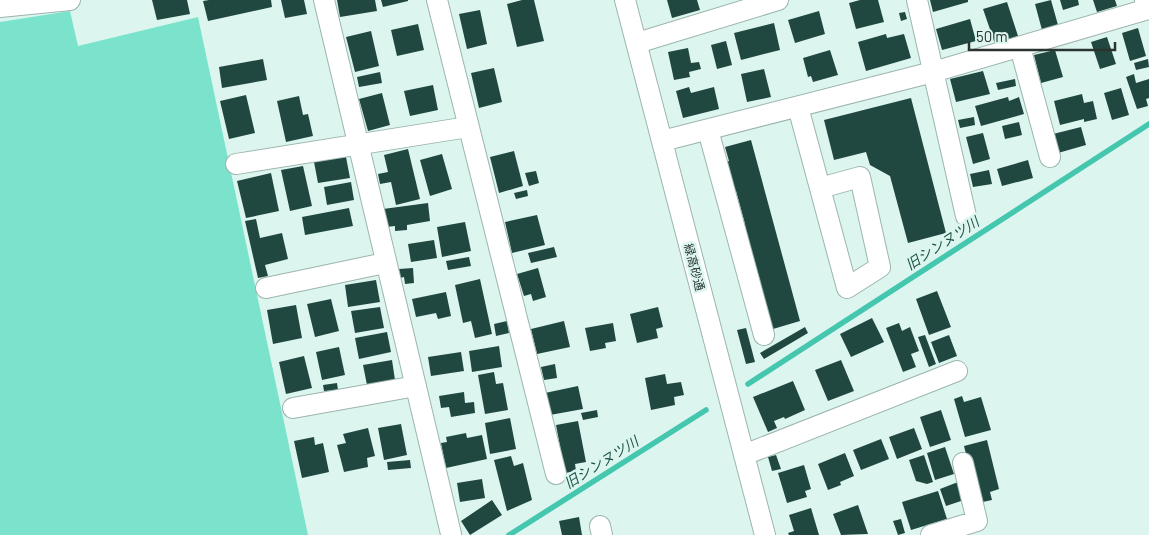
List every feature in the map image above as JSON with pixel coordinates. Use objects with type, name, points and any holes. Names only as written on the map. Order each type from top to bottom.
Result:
[{"type":"street","points":[[0,8],[70,0]]},
{"type":"street","points":[[324,0],[451,534]]},
{"type":"street","points":[[437,0],[556,474]]},
{"type":"street","name":"緑高砂通","points":[[625,0],[765,535]]},
{"type":"street","points":[[637,43],[778,0]]},
{"type":"street","points":[[917,0],[966,216]]},
{"type":"street","points":[[662,141],[933,72],[1147,8]]},
{"type":"street","points":[[1020,47],[1050,157]]},
{"type":"street","points":[[798,107],[847,288],[880,267],[860,177],[820,188]]},
{"type":"street","points":[[236,164],[468,127]]},
{"type":"street","points":[[708,130],[764,335]]},
{"type":"street","points":[[266,288],[386,264]]},
{"type":"street","points":[[744,455],[957,370]]},
{"type":"street","points":[[293,408],[416,386]]},
{"type":"street","points":[[931,535],[977,521],[963,463]]},
{"type":"green space","points":[[70,11],[78,46],[198,17],[308,535],[0,535],[0,22]]},
{"type":"building","points":[[152,0],[187,0],[190,14],[157,20]]},
{"type":"building","points":[[271,0],[272,7],[208,21],[203,1]]},
{"type":"building","points":[[281,0],[304,0],[307,14],[285,18]]},
{"type":"building","points":[[337,0],[375,0],[377,11],[340,17]]},
{"type":"building","points":[[381,0],[408,0],[408,1],[383,7]]},
{"type":"building","points":[[522,0],[534,0],[544,41],[517,47],[507,4]]},
{"type":"building","points":[[667,0],[697,0],[700,10],[672,18]]},
{"type":"building","points":[[860,0],[878,0],[884,22],[856,29],[849,3]]},
{"type":"building","points":[[930,0],[968,0],[968,2],[933,12]]},
{"type":"building","points":[[1051,0],[1058,25],[1042,30],[1035,4]]},
{"type":"building","points":[[1060,0],[1078,0],[1079,5],[1063,10]]},
{"type":"building","points":[[1093,0],[1115,0],[1117,6],[1097,12]]},
{"type":"building","points":[[1007,2],[1018,36],[995,44],[983,9]]},
{"type":"building","points":[[480,10],[487,44],[467,49],[459,14]]},
{"type":"building","points":[[819,11],[825,34],[795,43],[788,20]]},
{"type":"building","points":[[905,12],[907,19],[901,21],[899,13]]},
{"type":"building","points":[[970,19],[976,41],[942,50],[936,29]]},
{"type":"building","points":[[774,23],[780,50],[741,60],[734,33]]},
{"type":"building","points":[[418,24],[424,50],[397,56],[391,30]]},
{"type":"building","points":[[1138,28],[1146,56],[1130,61],[1122,33]]},
{"type":"building","points":[[371,31],[379,66],[355,72],[346,37]]},
{"type":"building","points":[[886,34],[887,38],[904,34],[911,58],[866,71],[858,42]]},
{"type":"building","points":[[1107,37],[1116,64],[1100,69],[1091,42]]},
{"type":"building","points":[[726,41],[732,65],[717,69],[711,45]]},
{"type":"building","points":[[688,48],[691,63],[699,62],[701,69],[689,72],[690,77],[674,80],[668,52]]},
{"type":"building","points":[[830,50],[838,75],[813,82],[811,76],[808,77],[803,58]]},
{"type":"building","points":[[1055,50],[1063,77],[1041,83],[1034,55]]},
{"type":"building","points":[[263,59],[267,80],[222,88],[219,67]]},
{"type":"building","points":[[1148,59],[1149,67],[1136,70],[1134,63]]},
{"type":"building","points":[[494,68],[502,102],[479,108],[471,73]]},
{"type":"building","points":[[764,69],[771,97],[747,102],[741,74]]},
{"type":"building","points":[[983,71],[990,94],[956,102],[950,79]]},
{"type":"building","points":[[380,72],[382,83],[359,87],[357,77]]},
{"type":"building","points":[[1134,74],[1136,83],[1149,79],[1149,98],[1146,99],[1148,106],[1137,109],[1126,77]]},
{"type":"building","points":[[1015,79],[1016,86],[998,90],[996,83]]},
{"type":"building","points":[[433,85],[438,110],[410,116],[404,91]]},
{"type":"building","points":[[689,87],[691,93],[714,87],[719,109],[683,118],[676,91]]},
{"type":"building","points":[[1121,88],[1129,115],[1112,120],[1104,93]]},
{"type":"building","points":[[382,93],[390,125],[368,131],[359,99]]},
{"type":"building","points":[[1082,94],[1084,103],[1093,101],[1097,119],[1084,122],[1084,119],[1060,125],[1054,101]]},
{"type":"building","points":[[246,95],[255,133],[229,139],[220,101]]},
{"type":"building","points":[[299,96],[303,115],[308,114],[313,136],[286,142],[277,101]]},
{"type":"building","points":[[1008,97],[1009,101],[1019,97],[1024,114],[981,126],[975,106]]},
{"type":"building","points":[[911,98],[946,233],[908,243],[890,176],[870,165],[866,152],[834,160],[824,120]]},
{"type":"building","points":[[974,117],[975,125],[960,128],[958,120]]},
{"type":"building","points":[[1019,122],[1022,135],[1005,139],[1002,126]]},
{"type":"building","points":[[1081,127],[1086,145],[1058,153],[1053,134]]},
{"type":"building","points":[[983,133],[990,159],[973,164],[966,137]]},
{"type":"building","points":[[751,140],[800,321],[773,329],[758,285],[761,284],[742,224],[745,224],[736,191],[732,192],[724,163],[729,161],[725,147]]},
{"type":"building","points":[[408,149],[420,199],[396,205],[391,182],[380,184],[378,174],[388,172],[384,155]]},
{"type":"building","points":[[514,151],[523,186],[499,193],[490,157]]},
{"type":"building","points":[[442,154],[452,189],[430,196],[420,160]]},
{"type":"building","points":[[346,157],[350,178],[318,183],[314,162]]},
{"type":"building","points":[[1028,160],[1033,178],[1002,186],[997,169]]},
{"type":"building","points":[[303,166],[312,206],[290,211],[281,170]]},
{"type":"building","points":[[989,170],[992,184],[973,187],[970,174]]},
{"type":"building","points":[[536,171],[539,183],[529,186],[525,173]]},
{"type":"building","points":[[271,173],[279,211],[246,218],[237,181]]},
{"type":"building","points":[[351,182],[354,200],[327,205],[324,187]]},
{"type":"building","points":[[527,190],[528,196],[516,199],[514,193]]},
{"type":"building","points":[[428,203],[430,221],[407,225],[407,230],[395,231],[395,226],[386,227],[383,209]]},
{"type":"building","points":[[349,208],[353,226],[305,235],[302,217]]},
{"type":"building","points":[[537,215],[545,245],[512,253],[505,222]]},
{"type":"building","points":[[256,219],[260,238],[282,233],[288,259],[265,265],[268,276],[258,278],[245,221]]},
{"type":"building","points":[[465,222],[471,251],[442,257],[437,227]]},
{"type":"building","points":[[434,240],[437,258],[411,262],[408,244]]},
{"type":"building","points":[[554,247],[557,257],[531,263],[528,253]]},
{"type":"building","points":[[469,257],[471,266],[448,270],[446,261]]},
{"type":"building","points":[[413,268],[414,283],[405,284],[404,277],[400,278],[399,269]]},
{"type":"building","points":[[538,268],[546,297],[533,301],[531,294],[524,296],[517,274]]},
{"type":"building","points":[[480,279],[492,334],[475,338],[471,321],[463,323],[455,285]]},
{"type":"building","points":[[376,280],[380,302],[348,307],[345,285]]},
{"type":"building","points":[[937,291],[951,327],[929,335],[916,299]]},
{"type":"building","points":[[446,292],[451,316],[438,319],[436,313],[416,317],[412,299]]},
{"type":"building","points":[[331,299],[339,331],[315,337],[307,304]]},
{"type":"building","points":[[296,305],[302,338],[273,344],[267,310]]},
{"type":"building","points":[[380,307],[384,328],[355,333],[351,311]]},
{"type":"building","points":[[658,307],[663,327],[656,329],[658,338],[637,343],[630,314]]},
{"type":"building","points":[[872,318],[884,342],[851,357],[840,334]]},
{"type":"building","points":[[507,321],[509,333],[496,336],[494,324]]},
{"type":"building","points":[[564,321],[570,347],[537,354],[531,329]]},
{"type":"building","points":[[613,323],[616,341],[605,343],[606,348],[590,351],[585,328]]},
{"type":"building","points":[[899,323],[902,331],[910,327],[919,351],[911,354],[916,367],[903,372],[886,328]]},
{"type":"building","points":[[805,327],[808,333],[764,359],[760,353]]},
{"type":"building","points":[[746,328],[755,362],[746,364],[737,330]]},
{"type":"building","points":[[387,332],[391,352],[359,359],[355,338]]},
{"type":"building","points":[[925,335],[936,364],[929,367],[918,337]]},
{"type":"building","points":[[949,335],[957,356],[939,363],[931,342]]},
{"type":"building","points":[[499,346],[502,367],[472,372],[469,351]]},
{"type":"building","points":[[339,347],[345,375],[322,380],[316,352]]},
{"type":"building","points":[[461,352],[464,371],[431,376],[428,357]]},
{"type":"building","points":[[304,356],[312,388],[286,394],[279,362]]},
{"type":"building","points":[[392,360],[395,380],[367,385],[363,365]]},
{"type":"building","points":[[841,360],[854,391],[828,401],[815,370]]},
{"type":"building","points":[[555,364],[557,378],[544,380],[541,367]]},
{"type":"building","points":[[494,372],[496,384],[503,383],[508,410],[485,414],[478,375]]},
{"type":"building","points":[[665,374],[667,384],[681,382],[684,395],[674,397],[675,405],[651,410],[645,378]]},
{"type":"building","points":[[793,381],[805,410],[785,419],[784,417],[774,421],[777,428],[768,432],[753,397]]},
{"type":"building","points":[[337,383],[338,390],[324,391],[323,385]]},
{"type":"building","points":[[578,386],[583,409],[550,415],[545,393]]},
{"type":"building","points":[[464,392],[465,403],[474,402],[475,413],[451,417],[449,407],[441,408],[439,396]]},
{"type":"building","points":[[962,396],[964,402],[981,397],[991,430],[965,437],[954,399]]},
{"type":"building","points":[[597,410],[598,417],[583,420],[581,413]]},
{"type":"building","points":[[941,410],[951,440],[930,447],[920,417]]},
{"type":"building","points":[[510,418],[516,449],[490,454],[485,423]]},
{"type":"building","points":[[578,421],[586,462],[575,464],[576,471],[565,473],[556,425]]},
{"type":"building","points":[[401,424],[407,455],[384,460],[378,428]]},
{"type":"building","points":[[368,428],[375,456],[367,458],[368,467],[344,472],[337,445],[346,443],[343,434]]},
{"type":"building","points":[[914,428],[922,449],[897,459],[889,437]]},
{"type":"building","points":[[466,433],[467,438],[482,435],[487,459],[446,468],[441,443],[447,442],[446,437]]},
{"type":"building","points":[[314,437],[315,445],[323,443],[329,472],[302,478],[294,441]]},
{"type":"building","points":[[881,439],[889,459],[861,470],[853,450]]},
{"type":"building","points":[[987,440],[999,489],[990,492],[992,500],[978,503],[964,446]]},
{"type":"building","points":[[945,447],[954,474],[935,480],[927,453]]},
{"type":"building","points":[[845,453],[854,476],[840,482],[841,485],[828,490],[818,464]]},
{"type":"building","points":[[776,455],[781,469],[772,471],[768,457]]},
{"type":"building","points":[[924,455],[933,482],[927,484],[916,481],[909,460]]},
{"type":"building","points":[[511,456],[514,466],[523,463],[532,500],[507,511],[494,460]]},
{"type":"building","points":[[410,460],[411,468],[388,470],[387,462]]},
{"type":"building","points":[[804,465],[811,489],[805,491],[807,497],[787,503],[778,473]]},
{"type":"building","points":[[482,479],[485,498],[460,502],[457,483]]},
{"type":"building","points":[[958,482],[964,500],[946,506],[940,489]]},
{"type":"building","points":[[938,491],[947,519],[911,530],[902,502]]},
{"type":"building","points":[[492,500],[502,515],[470,535],[461,521]]},
{"type":"building","points":[[858,505],[868,534],[841,535],[833,514]]},
{"type":"building","points":[[811,508],[819,535],[789,535],[788,533],[794,531],[789,515]]},
{"type":"building","points":[[579,517],[582,535],[562,535],[559,521]]},
{"type":"building","points":[[901,519],[905,533],[898,535],[893,521]]},
{"type":"waterway","name":"旧シンヌツ川","points":[[748,384],[1149,124]]},
{"type":"waterway","name":"旧シンヌツ川","points":[[509,535],[706,410]]}]
